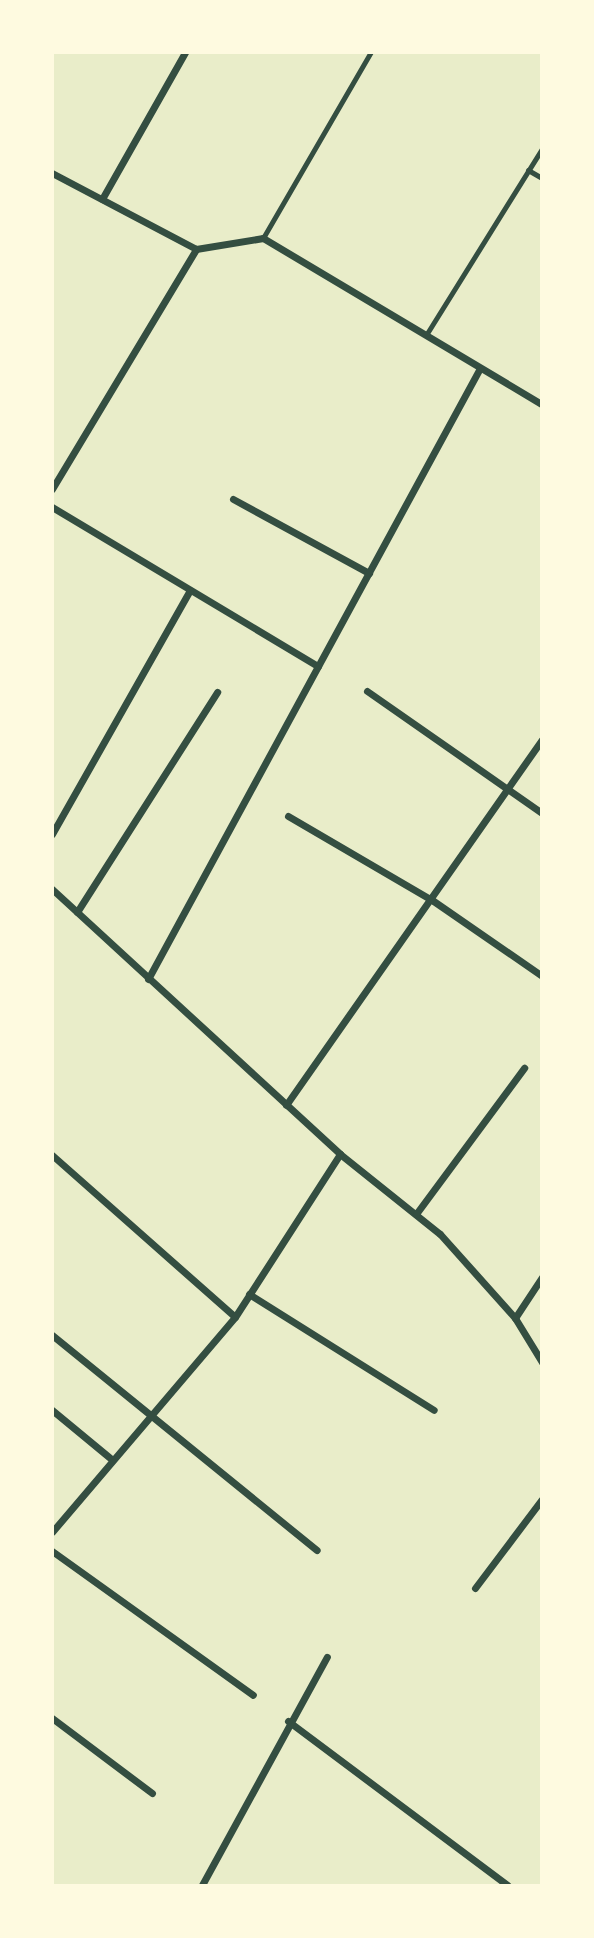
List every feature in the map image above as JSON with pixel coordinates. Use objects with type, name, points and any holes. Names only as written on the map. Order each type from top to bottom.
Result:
[{"type":"street","points":[[102,199],[185,52]]},
{"type":"street","points":[[52,173],[195,249],[263,238],[541,404]]},
{"type":"street","points":[[52,489],[195,249]]},
{"type":"street","points":[[148,979],[480,368]]},
{"type":"street","points":[[233,499],[369,573]]},
{"type":"street","points":[[52,507],[318,666]]},
{"type":"street","points":[[52,834],[190,590]]},
{"type":"street","points":[[367,691],[541,813]]},
{"type":"street","points":[[77,912],[216,692]]},
{"type":"street","points":[[286,1105],[509,792],[541,740]]},
{"type":"street","points":[[288,816],[432,900],[541,976]]},
{"type":"street","points":[[52,889],[340,1154],[415,1214],[515,1318],[541,1362]]},
{"type":"street","points":[[415,1214],[524,1068]]},
{"type":"street","points":[[52,1532],[110,1458],[150,1419],[234,1317],[340,1154]]},
{"type":"street","points":[[52,1155],[234,1317]]},
{"type":"street","points":[[515,1318],[541,1277]]},
{"type":"street","points":[[249,1294],[433,1410]]},
{"type":"street","points":[[52,1335],[150,1419],[317,1550]]},
{"type":"street","points":[[52,1409],[110,1458]]},
{"type":"street","points":[[475,1588],[541,1499]]},
{"type":"street","points":[[52,1551],[253,1695]]},
{"type":"street","points":[[202,1885],[288,1721],[327,1657]]},
{"type":"street","points":[[52,1718],[152,1793]]},
{"type":"street","points":[[288,1721],[507,1885]]},
{"type":"lane","points":[[263,238],[371,52]]},
{"type":"lane","points":[[426,335],[541,149]]},
{"type":"lane","points":[[528,170],[541,178]]}]
